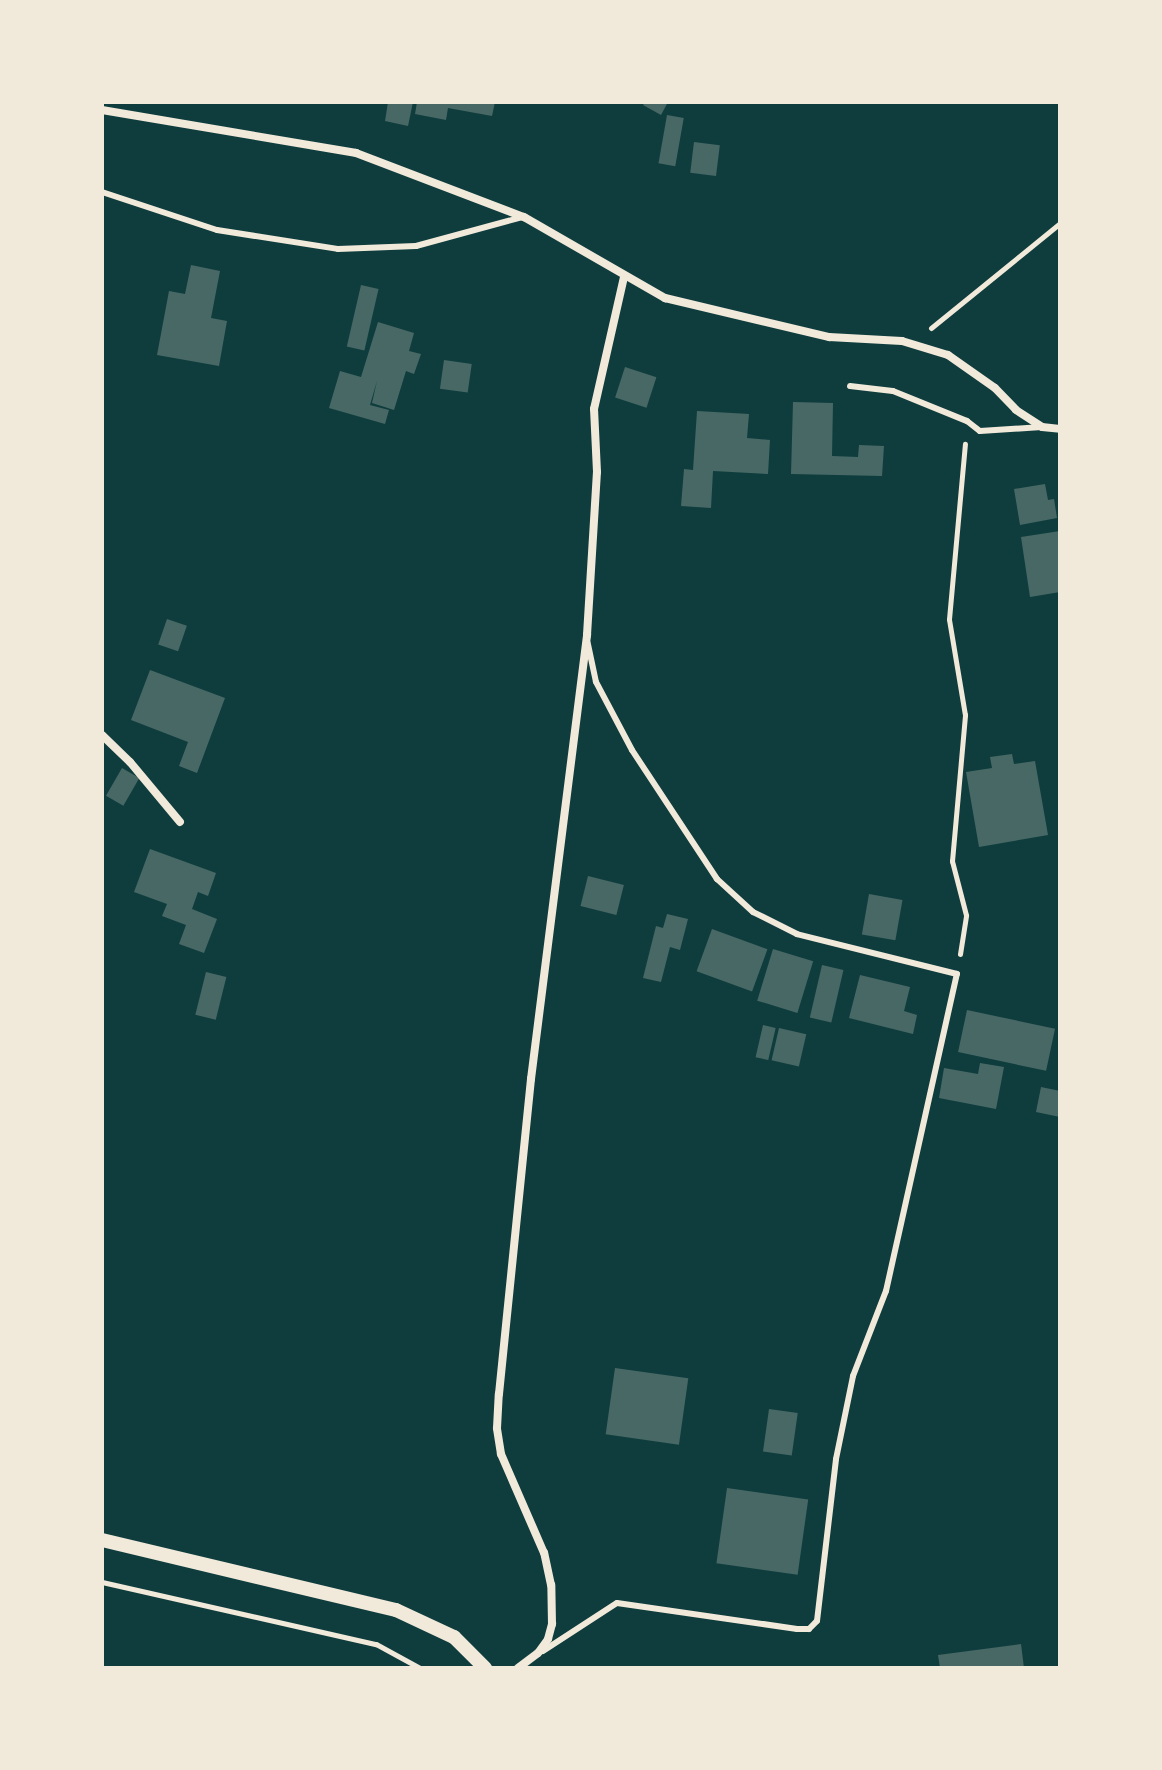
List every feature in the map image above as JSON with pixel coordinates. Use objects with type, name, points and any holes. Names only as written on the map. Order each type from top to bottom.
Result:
[{"type":"street","points":[[102,110],[356,153],[524,217],[665,298],[814,333],[902,341],[948,355],[1042,427],[1060,429]]},
{"type":"street","points":[[518,1668],[538,1653],[548,1639],[552,1624],[551,1585],[544,1553],[501,1454],[497,1428],[531,1079],[587,635],[597,472],[594,409],[624,277]]},
{"type":"street","points":[[102,735],[130,762],[180,822]]},
{"type":"street","points":[[102,1540],[396,1610],[454,1637],[485,1668]]},
{"type":"lane","points":[[102,192],[217,230],[338,249],[416,246],[524,217]]},
{"type":"lane","points":[[850,386],[893,391],[967,421],[980,431],[1042,427]]},
{"type":"lane","points":[[538,1653],[617,1603],[797,1629],[809,1629],[817,1621],[836,1459],[853,1376],[886,1291],[957,974],[797,934],[753,912],[735,896],[717,879],[632,750],[596,682],[587,635]]},
{"type":"path","points":[[902,341],[932,328],[974,290],[1060,223]]},
{"type":"path","points":[[957,974],[966,915],[952,861],[965,715],[949,619],[967,421]]},
{"type":"path","points":[[102,1582],[376,1644],[420,1668]]},
{"type":"building","points":[[388,102],[413,102],[408,126],[385,121]]},
{"type":"building","points":[[417,102],[495,102],[492,116],[448,108],[446,120],[415,114]]},
{"type":"building","points":[[645,102],[668,102],[661,115],[643,105]]},
{"type":"building","points":[[667,115],[684,118],[675,166],[658,163]]},
{"type":"building","points":[[694,142],[720,145],[716,176],[690,173]]},
{"type":"building","points":[[191,265],[220,271],[211,318],[227,321],[219,366],[157,355],[169,291],[185,294]]},
{"type":"building","points":[[361,285],[379,289],[364,350],[347,346]]},
{"type":"building","points":[[378,322],[414,333],[409,351],[421,354],[414,374],[406,371],[394,410],[372,403],[377,381],[370,405],[389,410],[385,424],[329,408],[340,371],[361,377]]},
{"type":"building","points":[[444,360],[472,364],[468,393],[440,389]]},
{"type":"building","points":[[625,367],[656,377],[646,408],[615,397]]},
{"type":"building","points":[[793,402],[833,403],[832,456],[858,457],[859,445],[884,446],[882,476],[791,474]]},
{"type":"building","points":[[697,411],[749,414],[747,438],[770,440],[768,474],[713,471],[711,508],[681,506],[684,469],[693,470]]},
{"type":"building","points":[[1045,484],[1048,500],[1054,499],[1057,518],[1020,525],[1014,489]]},
{"type":"building","points":[[1060,531],[1060,592],[1030,597],[1021,537]]},
{"type":"building","points":[[167,619],[187,626],[178,651],[158,645]]},
{"type":"building","points":[[150,670],[225,698],[197,773],[179,766],[188,742],[131,720]]},
{"type":"building","points":[[1012,754],[1014,764],[1035,761],[1048,835],[979,847],[966,772],[992,768],[990,757]]},
{"type":"building","points":[[122,768],[139,778],[123,806],[106,796]]},
{"type":"building","points":[[150,849],[216,873],[208,896],[198,892],[192,909],[217,919],[204,953],[179,944],[186,925],[162,916],[167,904],[134,892]]},
{"type":"building","points":[[588,876],[624,885],[616,915],[581,906]]},
{"type":"building","points":[[869,894],[902,900],[895,940],[862,934]]},
{"type":"building","points":[[667,914],[688,919],[680,950],[670,947],[661,982],[643,978],[656,926],[663,928]]},
{"type":"building","points":[[712,929],[767,949],[752,991],[697,971]]},
{"type":"building","points":[[773,949],[813,961],[797,1013],[757,1001]]},
{"type":"building","points":[[822,965],[843,970],[831,1023],[810,1018]]},
{"type":"building","points":[[206,972],[226,977],[216,1020],[195,1015]]},
{"type":"building","points":[[860,975],[910,987],[904,1011],[917,1015],[913,1034],[849,1018]]},
{"type":"building","points":[[967,1010],[1055,1029],[1046,1071],[958,1052]]},
{"type":"building","points":[[763,1025],[776,1028],[768,1060],[756,1057]]},
{"type":"building","points":[[779,1028],[806,1034],[799,1066],[772,1060]]},
{"type":"building","points":[[980,1063],[1004,1067],[996,1109],[939,1098],[944,1068],[978,1074]]},
{"type":"building","points":[[1041,1087],[1060,1091],[1060,1117],[1036,1112]]},
{"type":"building","points":[[615,1368],[688,1378],[679,1445],[606,1434]]},
{"type":"building","points":[[769,1409],[798,1413],[792,1456],[763,1452]]},
{"type":"building","points":[[727,1488],[808,1499],[798,1575],[716,1563]]},
{"type":"building","points":[[1021,1644],[1024,1668],[940,1668],[938,1655]]}]
